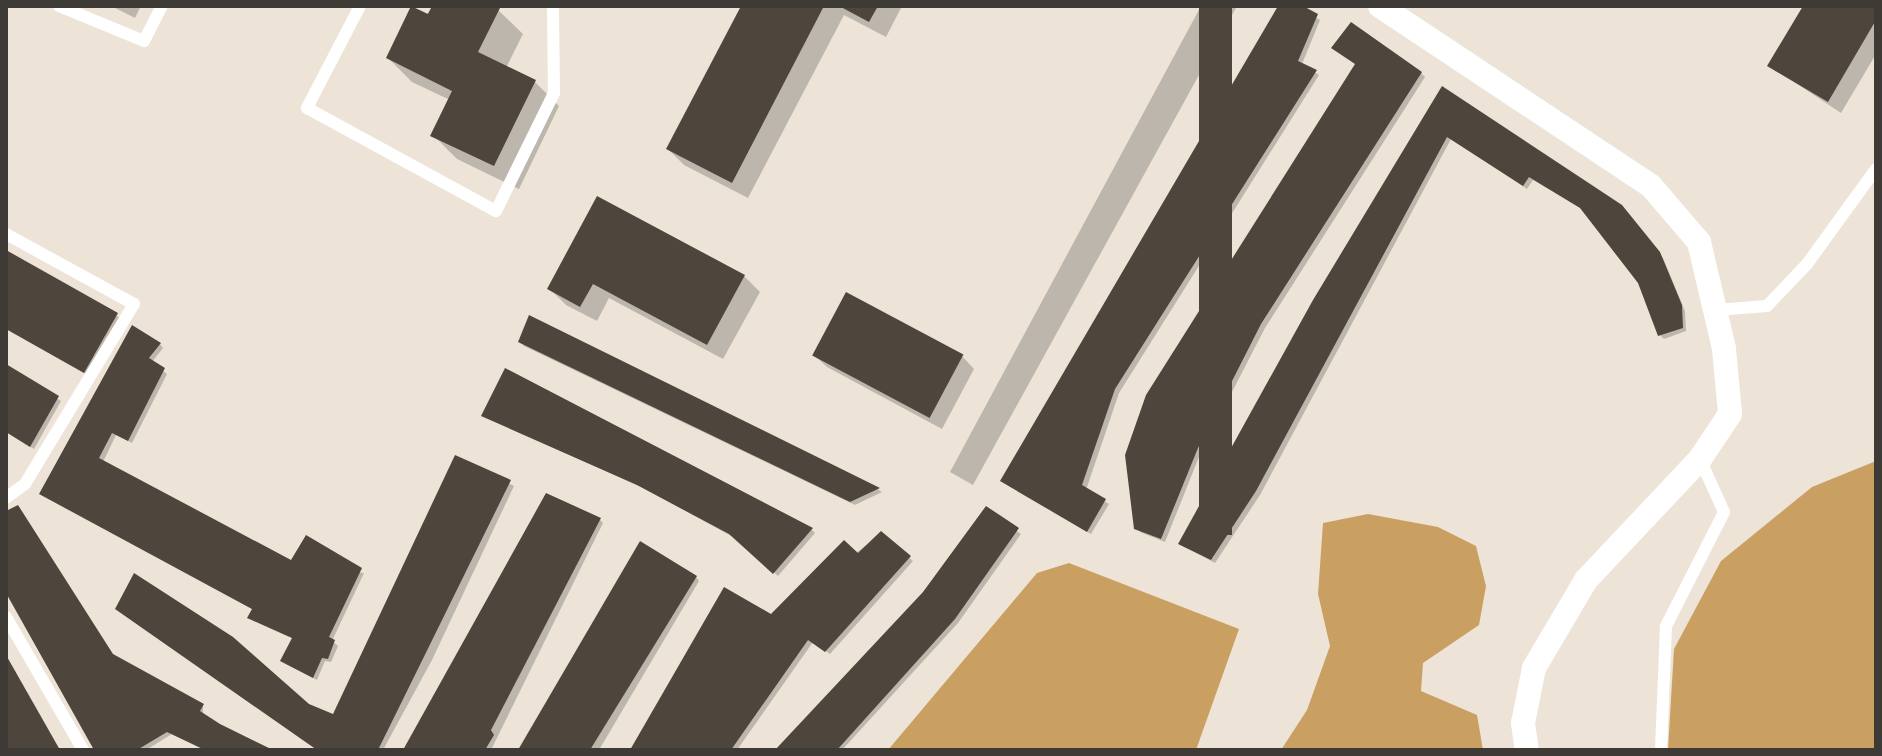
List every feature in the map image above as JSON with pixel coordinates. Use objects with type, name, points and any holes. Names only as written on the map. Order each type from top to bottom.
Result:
[{"type":"street","points":[[1380,6],[1651,186],[1699,242],[1716,310],[1730,414],[1700,459],[1586,580],[1534,668],[1523,723],[1527,750]]},
{"type":"lane","points":[[59,6],[144,41],[162,6]]},
{"type":"lane","points":[[360,6],[307,108],[496,211],[554,93],[552,6]]},
{"type":"lane","points":[[1716,310],[1767,306],[1807,264],[1876,169]]},
{"type":"lane","points":[[6,234],[134,304],[25,484],[6,498]]},
{"type":"lane","points":[[1661,750],[1666,626],[1724,512],[1700,459]]},
{"type":"lane","points":[[6,617],[83,750]]},
{"type":"shaded area","points":[[1876,461],[1876,750],[1668,750],[1674,649],[1721,561],[1812,487]]},
{"type":"shaded area","points":[[1368,514],[1438,527],[1476,546],[1486,586],[1479,625],[1423,663],[1421,691],[1477,715],[1483,750],[1281,750],[1307,710],[1330,646],[1318,594],[1323,523]]},
{"type":"shaded area","points":[[1069,563],[1239,629],[1196,750],[888,750],[1037,573]]},
{"type":"building","points":[[411,6],[428,14],[432,6],[500,8],[478,52],[536,80],[494,166],[430,136],[452,91],[386,58]]},
{"type":"building","points":[[741,6],[824,6],[732,183],[666,149]]},
{"type":"building","points":[[839,6],[878,6],[869,22]]},
{"type":"building","points":[[1199,6],[1232,6],[1232,535],[1199,535]]},
{"type":"building","points":[[1278,6],[1303,6],[1318,14],[1298,61],[1317,70],[1115,389],[1082,485],[1106,499],[1087,532],[1000,481]]},
{"type":"building","points":[[1803,6],[1876,6],[1876,20],[1828,102],[1767,66]]},
{"type":"building","points":[[1351,22],[1422,72],[1261,324],[1198,448],[1161,539],[1134,529],[1125,455],[1146,395],[1355,64],[1331,48]]},
{"type":"building","points":[[1442,86],[1622,205],[1660,252],[1682,305],[1683,328],[1658,336],[1638,283],[1580,208],[1529,177],[1523,186],[1447,137],[1256,491],[1211,560],[1178,544],[1313,300]]},
{"type":"building","points":[[597,196],[745,275],[707,345],[593,284],[580,307],[547,289]]},
{"type":"building","points":[[6,250],[118,313],[84,373],[6,329]]},
{"type":"building","points":[[846,292],[963,354],[930,418],[812,356]]},
{"type":"building","points":[[529,315],[880,488],[850,502],[518,342]]},
{"type":"building","points":[[132,325],[161,343],[149,358],[165,368],[128,441],[112,433],[99,458],[291,560],[306,535],[362,568],[329,637],[335,640],[328,659],[322,658],[313,678],[280,661],[292,638],[247,618],[252,609],[39,494]]},
{"type":"building","points":[[6,364],[59,396],[30,447],[6,432]]},
{"type":"building","points":[[505,368],[813,528],[773,574],[729,534],[637,485],[481,416]]},
{"type":"building","points":[[455,455],[511,480],[378,750],[317,750],[115,609],[134,573],[233,637],[309,704],[333,714]]},
{"type":"building","points":[[546,493],[601,518],[491,730],[494,735],[485,750],[403,750]]},
{"type":"building","points":[[18,505],[113,654],[204,704],[200,711],[220,724],[273,750],[205,750],[167,732],[137,750],[94,750],[6,593],[6,511]]},
{"type":"building","points":[[986,506],[1019,528],[955,619],[837,750],[775,750],[923,592]]},
{"type":"building","points":[[881,531],[911,556],[825,652],[808,640],[731,750],[630,750],[724,587],[771,614],[844,540],[858,553]]},
{"type":"building","points":[[640,541],[697,576],[590,750],[518,750]]},
{"type":"building","points":[[6,655],[60,750],[6,750]]}]
